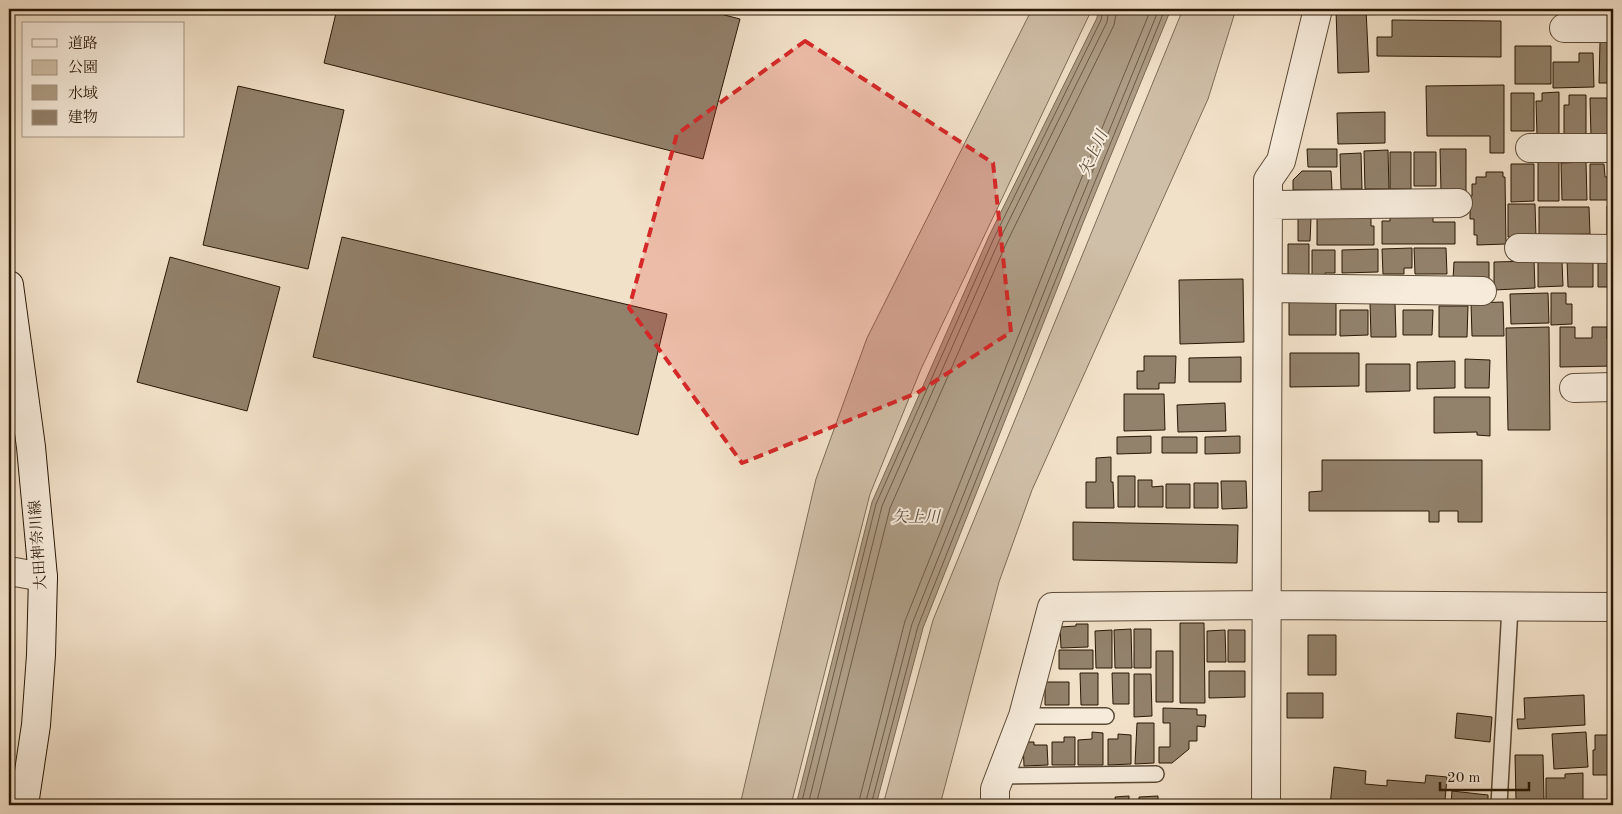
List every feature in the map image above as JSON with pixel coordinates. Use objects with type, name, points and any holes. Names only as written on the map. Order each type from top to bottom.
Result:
[{"type":"street","points":[[1266,805],[1268,180],[1281,161],[1318,9]]},
{"type":"street","points":[[1564,28],[1613,28]]},
{"type":"street","points":[[1530,148],[1613,148]]},
{"type":"street","points":[[1268,205],[1458,202]]},
{"type":"street","points":[[1518,248],[1613,249]]},
{"type":"street","name":"大田神奈川線","points":[[9,285],[31,447],[43,577],[41,655],[36,725],[24,805]]},
{"type":"street","points":[[1268,288],[1482,291]]},
{"type":"street","points":[[1574,388],[1613,387]]},
{"type":"street","points":[[9,571],[43,577]]},
{"type":"street","points":[[995,805],[995,789],[1023,716],[1052,607],[1268,605],[1613,607]]},
{"type":"lane","points":[[1499,805],[1510,607]]},
{"type":"lane","points":[[1023,716],[1106,716]]},
{"type":"lane","points":[[999,776],[1156,774]]},
{"type":"highlighted area","points":[[805,41],[993,163],[1011,332],[917,393],[742,463],[629,308],[677,134]]},
{"type":"green space","points":[[1032,9],[1092,9],[921,369],[870,494],[791,805],[740,805],[816,479],[867,338]]},
{"type":"green space","points":[[1183,9],[1236,9],[1208,99],[1032,490],[999,582],[940,805],[883,805],[933,620]]},
{"type":"water","name":"矢上川","points":[[1098,9],[1171,9],[1083,223],[923,628],[876,805],[796,805],[872,502],[989,236],[1097,18]]},
{"type":"building","points":[[337,9],[701,9],[740,19],[703,159],[324,63]]},
{"type":"building","points":[[1366,9],[1369,72],[1338,73],[1336,10]]},
{"type":"building","points":[[1591,9],[1613,9],[1613,11],[1591,11]]},
{"type":"building","points":[[1392,20],[1501,21],[1501,57],[1377,56],[1377,37],[1392,37]]},
{"type":"building","points":[[1600,42],[1613,43],[1613,83],[1599,83]]},
{"type":"building","points":[[1515,46],[1551,46],[1551,84],[1515,84]]},
{"type":"building","points":[[1579,53],[1593,53],[1594,87],[1553,88],[1553,62],[1579,62]]},
{"type":"building","points":[[1504,85],[1504,153],[1490,153],[1490,136],[1427,136],[1426,86]]},
{"type":"building","points":[[238,86],[344,110],[308,269],[203,245]]},
{"type":"building","points":[[1559,92],[1559,136],[1537,136],[1536,101],[1542,101],[1542,93]]},
{"type":"building","points":[[1511,93],[1534,93],[1534,131],[1511,131]]},
{"type":"building","points":[[1569,95],[1586,95],[1586,134],[1564,134],[1564,105],[1569,105]]},
{"type":"building","points":[[1590,98],[1613,98],[1613,136],[1591,136]]},
{"type":"building","points":[[1385,112],[1385,143],[1338,144],[1337,113]]},
{"type":"building","points":[[1307,149],[1337,149],[1337,167],[1308,167]]},
{"type":"building","points":[[1440,149],[1466,149],[1466,191],[1441,192]]},
{"type":"building","points":[[1388,150],[1389,189],[1365,189],[1364,151]]},
{"type":"building","points":[[1390,152],[1411,152],[1411,189],[1390,189]]},
{"type":"building","points":[[1414,152],[1436,152],[1436,186],[1414,186]]},
{"type":"building","points":[[1361,153],[1362,189],[1341,189],[1340,154]]},
{"type":"building","points":[[1559,158],[1559,201],[1538,201],[1538,159]]},
{"type":"building","points":[[1586,162],[1587,200],[1562,200],[1561,163]]},
{"type":"building","points":[[1511,164],[1534,164],[1534,201],[1511,202]]},
{"type":"building","points":[[1590,164],[1604,164],[1605,177],[1613,177],[1613,200],[1590,200]]},
{"type":"building","points":[[1302,171],[1331,171],[1332,190],[1293,190],[1293,180]]},
{"type":"building","points":[[1486,172],[1503,172],[1503,177],[1505,177],[1506,244],[1477,245],[1477,235],[1474,235],[1474,219],[1470,219],[1472,184],[1476,184],[1476,177],[1486,177]]},
{"type":"building","points":[[1508,204],[1535,204],[1536,237],[1508,237]]},
{"type":"building","points":[[1607,206],[1613,206],[1613,241],[1607,241]]},
{"type":"building","points":[[1539,207],[1589,207],[1590,234],[1539,235]]},
{"type":"building","points":[[1317,216],[1371,216],[1371,226],[1374,226],[1374,245],[1317,245]]},
{"type":"building","points":[[1390,216],[1433,217],[1433,222],[1455,222],[1455,244],[1382,244],[1382,221],[1390,221]]},
{"type":"building","points":[[1298,218],[1311,218],[1310,241],[1298,241]]},
{"type":"building","points":[[342,237],[667,314],[638,435],[313,357]]},
{"type":"building","points":[[1288,244],[1309,244],[1309,278],[1288,278]]},
{"type":"building","points":[[1412,248],[1412,268],[1404,268],[1404,274],[1383,274],[1382,249]]},
{"type":"building","points":[[1414,248],[1446,248],[1447,274],[1415,274]]},
{"type":"building","points":[[1378,249],[1378,272],[1342,273],[1342,250]]},
{"type":"building","points":[[1312,250],[1335,250],[1335,273],[1325,273],[1325,278],[1312,278]]},
{"type":"building","points":[[170,257],[280,287],[247,411],[137,382]]},
{"type":"building","points":[[1593,258],[1593,287],[1568,287],[1567,259]]},
{"type":"building","points":[[1598,258],[1613,258],[1613,287],[1598,287]]},
{"type":"building","points":[[1534,261],[1535,288],[1494,290],[1494,262]]},
{"type":"building","points":[[1562,261],[1563,286],[1538,287],[1538,262]]},
{"type":"building","points":[[1454,262],[1489,262],[1489,282],[1453,279]]},
{"type":"building","points":[[1243,279],[1244,342],[1180,344],[1179,280]]},
{"type":"building","points":[[1611,289],[1613,290],[1613,312],[1611,312]]},
{"type":"building","points":[[1548,293],[1549,323],[1511,324],[1510,294]]},
{"type":"building","points":[[1551,293],[1566,293],[1566,304],[1572,304],[1572,324],[1551,325]]},
{"type":"building","points":[[1289,302],[1336,302],[1336,335],[1289,335]]},
{"type":"building","points":[[1503,302],[1504,336],[1472,336],[1471,303]]},
{"type":"building","points":[[1370,303],[1395,303],[1396,337],[1371,337]]},
{"type":"building","points":[[1439,306],[1468,306],[1467,337],[1439,337]]},
{"type":"building","points":[[1340,310],[1368,310],[1368,335],[1340,336]]},
{"type":"building","points":[[1403,310],[1433,310],[1432,335],[1403,335]]},
{"type":"building","points":[[1549,327],[1550,430],[1508,430],[1506,328]]},
{"type":"building","points":[[1560,327],[1575,327],[1575,338],[1592,338],[1592,327],[1607,327],[1607,339],[1613,339],[1613,366],[1560,367]]},
{"type":"building","points":[[1290,353],[1359,353],[1359,386],[1290,387]]},
{"type":"building","points":[[1144,356],[1176,356],[1175,383],[1159,383],[1159,389],[1137,389],[1137,371],[1144,371]]},
{"type":"building","points":[[1241,357],[1241,382],[1189,382],[1189,358]]},
{"type":"building","points":[[1465,359],[1490,360],[1489,388],[1465,388]]},
{"type":"building","points":[[1455,361],[1455,388],[1417,389],[1417,362]]},
{"type":"building","points":[[1366,364],[1410,364],[1410,391],[1366,392]]},
{"type":"building","points":[[1124,394],[1164,394],[1165,430],[1124,431]]},
{"type":"building","points":[[1434,397],[1490,397],[1490,436],[1477,435],[1477,432],[1434,433]]},
{"type":"building","points":[[1225,403],[1226,431],[1178,432],[1177,405]]},
{"type":"building","points":[[1151,436],[1151,453],[1117,454],[1117,437]]},
{"type":"building","points":[[1240,436],[1240,453],[1205,454],[1205,437]]},
{"type":"building","points":[[1162,437],[1197,437],[1197,453],[1162,453]]},
{"type":"building","points":[[1111,457],[1114,508],[1086,508],[1086,482],[1096,482],[1096,458]]},
{"type":"building","points":[[1322,460],[1482,460],[1482,522],[1458,522],[1458,511],[1439,511],[1439,522],[1429,522],[1429,511],[1309,511],[1309,492],[1322,491]]},
{"type":"building","points":[[1118,476],[1135,476],[1135,507],[1118,507]]},
{"type":"building","points":[[1138,480],[1152,480],[1152,487],[1163,486],[1163,507],[1138,507]]},
{"type":"building","points":[[1221,481],[1246,481],[1247,508],[1222,509]]},
{"type":"building","points":[[1194,483],[1218,483],[1218,508],[1194,508]]},
{"type":"building","points":[[1166,484],[1190,484],[1190,508],[1166,508]]},
{"type":"building","points":[[1073,522],[1238,525],[1237,563],[1073,560]]},
{"type":"building","points":[[1180,623],[1204,623],[1205,703],[1180,703]]},
{"type":"building","points":[[1076,624],[1088,624],[1088,647],[1061,648],[1060,627],[1076,626]]},
{"type":"building","points":[[1131,629],[1132,668],[1115,668],[1114,630]]},
{"type":"building","points":[[1134,629],[1151,629],[1151,668],[1134,668]]},
{"type":"building","points":[[1112,630],[1112,668],[1096,668],[1095,631]]},
{"type":"building","points":[[1225,630],[1226,662],[1207,662],[1207,631]]},
{"type":"building","points":[[1228,630],[1245,630],[1245,662],[1228,662]]},
{"type":"building","points":[[1308,635],[1336,635],[1336,675],[1308,675]]},
{"type":"building","points":[[1059,650],[1093,650],[1093,669],[1059,669]]},
{"type":"building","points":[[1156,651],[1173,651],[1173,702],[1156,702]]},
{"type":"building","points":[[1209,671],[1245,671],[1245,697],[1209,698]]},
{"type":"building","points":[[1080,673],[1098,673],[1098,705],[1081,705]]},
{"type":"building","points":[[1112,673],[1129,673],[1129,704],[1113,704]]},
{"type":"building","points":[[1134,674],[1151,674],[1152,716],[1134,717]]},
{"type":"building","points":[[1045,682],[1069,682],[1069,705],[1045,705]]},
{"type":"building","points":[[1287,693],[1323,693],[1323,718],[1287,718]]},
{"type":"building","points":[[1584,695],[1585,725],[1518,729],[1517,719],[1525,719],[1524,698]]},
{"type":"building","points":[[1163,708],[1197,709],[1197,715],[1206,715],[1205,727],[1197,726],[1197,741],[1189,741],[1189,749],[1172,763],[1159,763],[1159,747],[1170,747],[1170,723],[1163,723]]},
{"type":"building","points":[[1457,713],[1492,717],[1490,742],[1455,738]]},
{"type":"building","points":[[1137,723],[1154,723],[1154,763],[1135,764]]},
{"type":"building","points":[[1092,732],[1103,733],[1103,765],[1078,765],[1078,740],[1092,739]]},
{"type":"building","points":[[1586,732],[1588,767],[1554,769],[1552,734]]},
{"type":"building","points":[[1118,734],[1131,735],[1131,764],[1108,765],[1108,739],[1118,739]]},
{"type":"building","points":[[1595,735],[1613,735],[1613,775],[1593,775]]},
{"type":"building","points":[[1064,737],[1075,737],[1075,765],[1052,765],[1052,742],[1064,742]]},
{"type":"building","points":[[1023,742],[1034,742],[1034,745],[1047,745],[1048,765],[1024,766]]},
{"type":"building","points":[[1515,755],[1543,755],[1544,800],[1516,800]]},
{"type":"building","points":[[1334,767],[1366,771],[1365,784],[1387,786],[1387,780],[1425,783],[1426,775],[1447,777],[1445,801],[1448,802],[1447,805],[1330,805]]},
{"type":"building","points":[[1583,773],[1583,804],[1546,804],[1546,778],[1565,778],[1565,774]]},
{"type":"building","points":[[1452,791],[1488,795],[1488,805],[1451,805]]},
{"type":"building","points":[[1129,796],[1129,805],[1116,805],[1115,797]]},
{"type":"building","points":[[1158,796],[1158,805],[1139,805],[1139,797]]},
{"type":"building","points":[[1047,800],[1088,800],[1088,805],[1047,805]]}]
